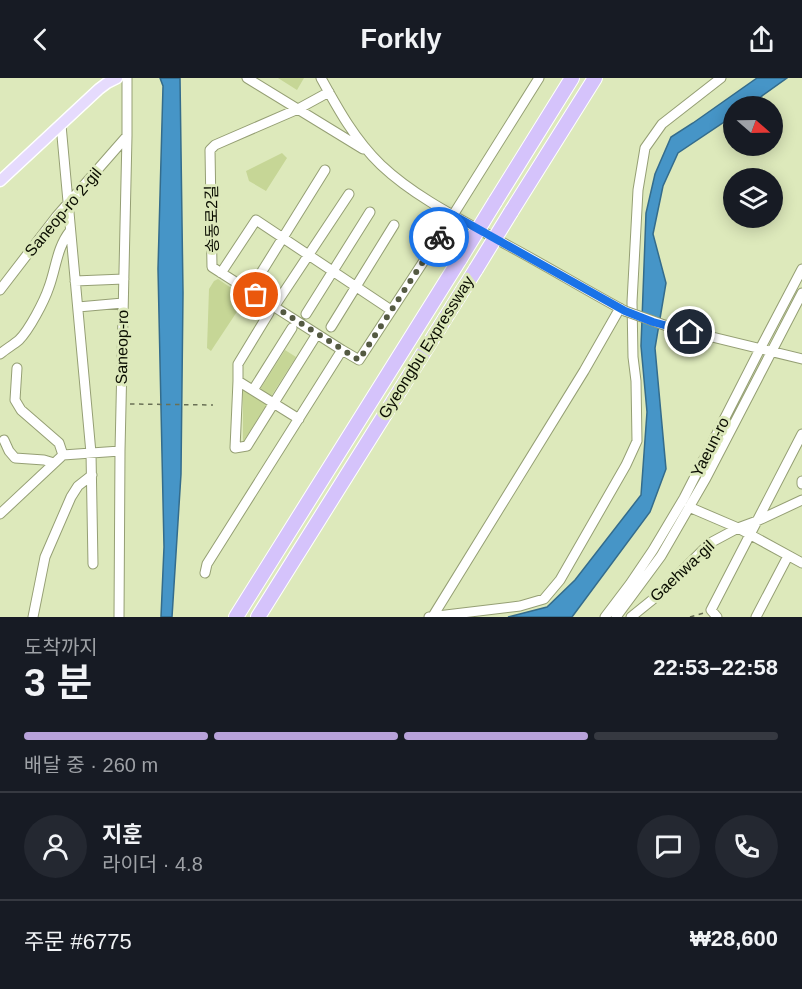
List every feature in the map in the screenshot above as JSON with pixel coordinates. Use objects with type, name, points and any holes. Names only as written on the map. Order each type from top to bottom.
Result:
[{"type":"highway","name":"Gyeongbu Expressway","points":[[236,617],[572,78]]},
{"type":"highway","name":"Gyeongbu Expressway","points":[[258,617],[595,78]]},
{"type":"main road","points":[[0,181],[99,89],[117,78]]},
{"type":"street","name":"Saneop-ro","points":[[119,617],[127,78]]},
{"type":"street","points":[[247,78],[372,155]]},
{"type":"street","points":[[321,78],[342,117],[381,165],[402,182],[453,215],[623,310],[667,326],[802,359]]},
{"type":"street","name":"송동로2길","points":[[329,92],[298,110],[214,145],[210,150],[212,267],[271,310],[317,334],[359,360],[539,78]]},
{"type":"street","points":[[431,617],[520,606],[544,599],[560,580],[626,465],[637,441],[632,302],[638,190],[645,148],[662,124],[721,78]]},
{"type":"street","points":[[61,125],[91,453],[93,564]]},
{"type":"street","name":"Saneop-ro 2-gil","points":[[0,290],[68,204],[127,136]]},
{"type":"street","points":[[256,281],[325,170]]},
{"type":"street","points":[[317,334],[248,446],[235,448],[238,364],[271,310],[349,194]]},
{"type":"street","points":[[306,314],[370,212]]},
{"type":"street","points":[[221,273],[256,220],[391,310]]},
{"type":"street","points":[[331,327],[394,225]]},
{"type":"street","points":[[0,354],[19,340],[34,319],[49,288],[65,237],[70,231]]},
{"type":"street","name":"Yaeun-ro","points":[[605,617],[647,559],[684,498],[802,269]]},
{"type":"street","points":[[75,281],[124,279]]},
{"type":"street","name":"Yaeun-ro","points":[[616,617],[661,556],[706,478],[802,293]]},
{"type":"street","points":[[78,307],[123,303]]},
{"type":"street","points":[[431,617],[623,310]]},
{"type":"street","points":[[253,390],[292,328]]},
{"type":"street","points":[[205,573],[207,564],[342,350]]},
{"type":"street","points":[[17,368],[15,400],[21,411],[58,443],[63,455]]},
{"type":"street","points":[[238,381],[299,419]]},
{"type":"street","points":[[714,614],[757,521],[802,434]]},
{"type":"street","points":[[4,446],[15,458],[44,460],[54,464]]},
{"type":"street","points":[[0,514],[63,455],[120,451]]},
{"type":"street","points":[[33,617],[45,557],[58,525],[78,486],[92,475]]},
{"type":"street","name":"Gaehwa-gil","points":[[631,617],[657,596],[710,543],[802,500]]},
{"type":"street","points":[[689,507],[751,534],[802,562]]},
{"type":"street","points":[[756,617],[788,556]]},
{"type":"path","points":[[121,404],[213,405]]},
{"type":"path","points":[[690,617],[714,614]]},
{"type":"green space","points":[[278,78],[304,78],[297,90]]},
{"type":"green space","points":[[282,153],[287,158],[266,191],[249,181],[246,171]]},
{"type":"green space","points":[[218,279],[246,298],[211,351],[207,348],[209,289]]},
{"type":"green space","points":[[285,350],[296,357],[270,398],[259,391]]},
{"type":"green space","points":[[243,388],[268,403],[243,442]]},
{"type":"water","points":[[160,78],[180,78],[183,293],[181,474],[172,617],[161,617],[164,547],[158,269],[163,86]]},
{"type":"water","points":[[757,78],[787,78],[762,96],[731,96]]},
{"type":"water","points":[[723,102],[723,123],[678,153],[663,186],[653,234],[666,283],[655,348],[666,469],[650,512],[572,617],[508,617],[547,607],[575,580],[641,495],[647,412],[641,346],[646,213],[655,174],[671,137]]},
{"type":"way so far","points":[[256,295],[359,360],[439,237]]},
{"type":"route","points":[[439,237],[453,215],[625,311],[653,322],[690,332]]}]
